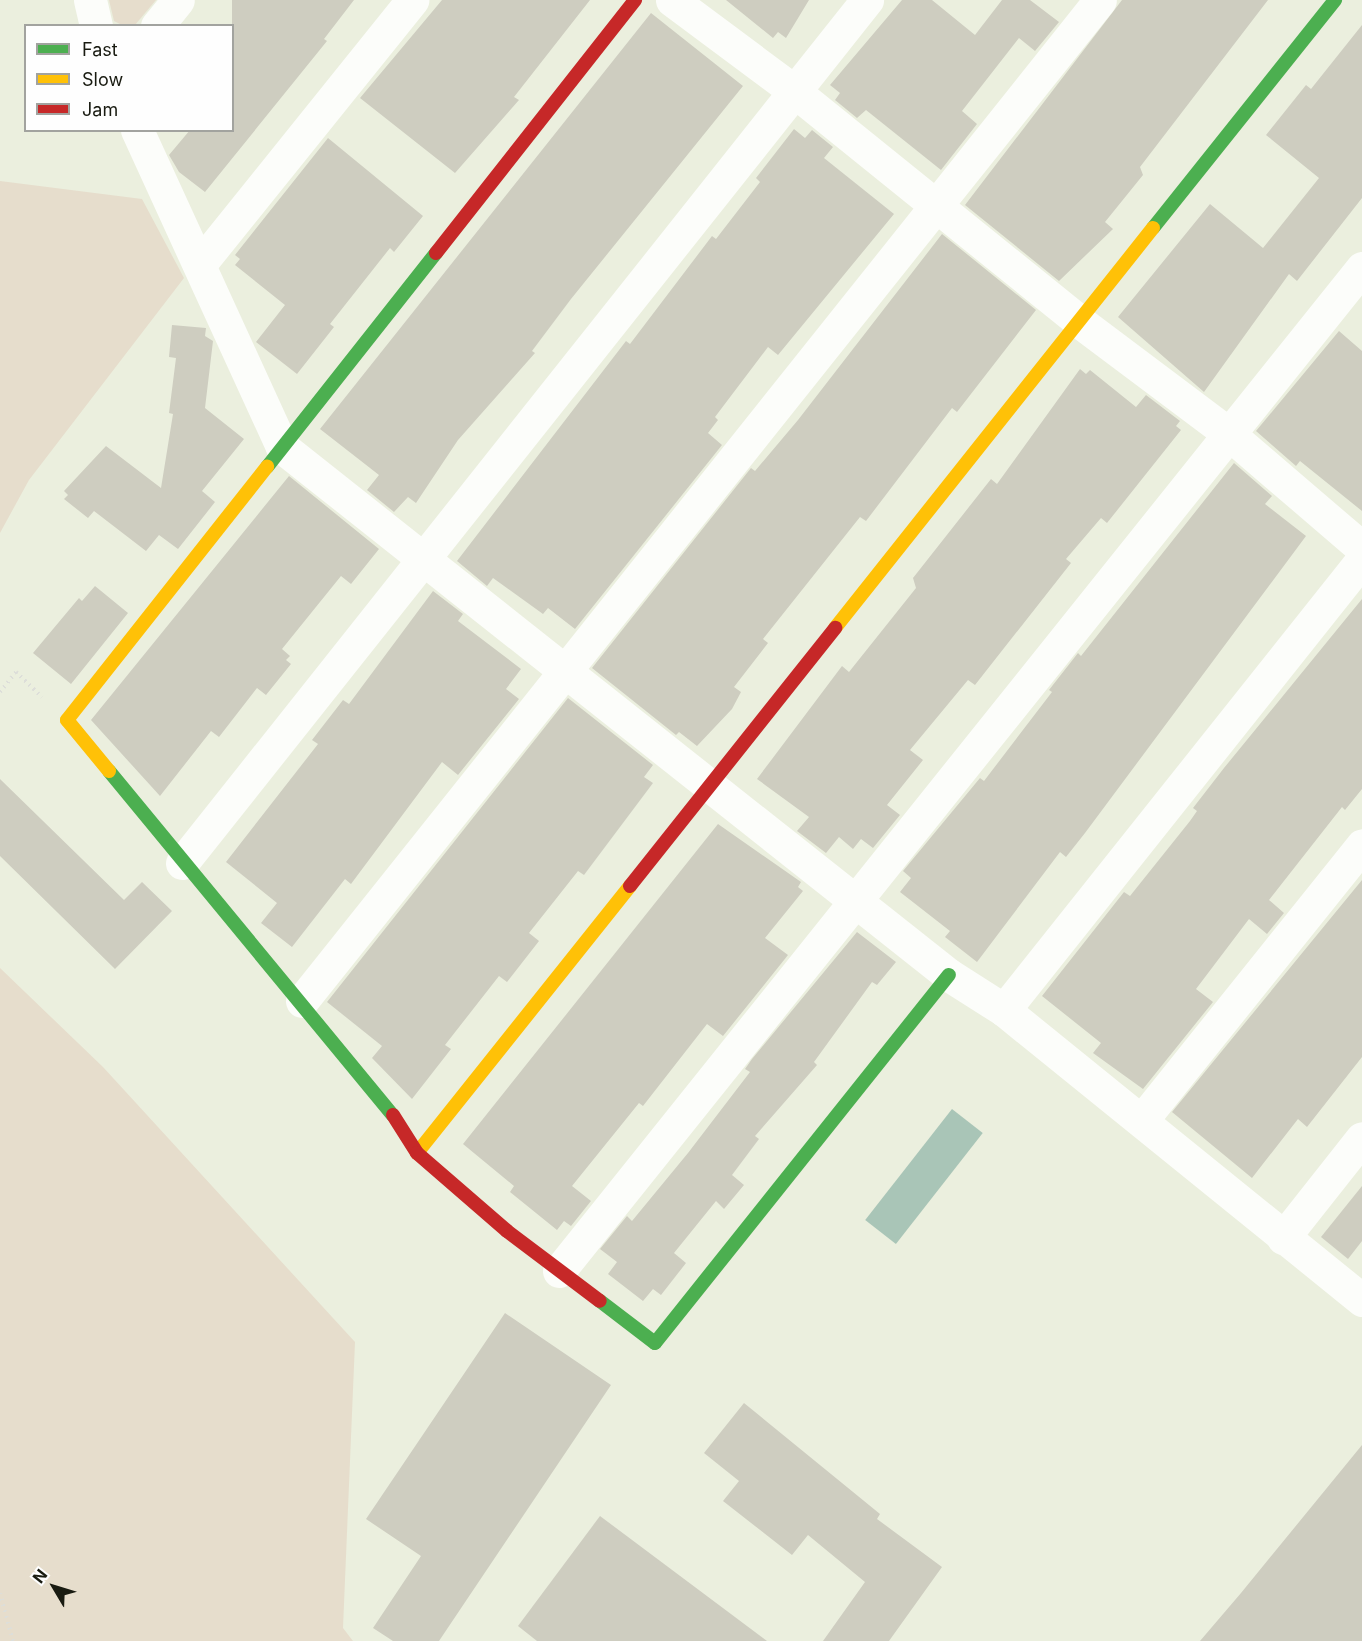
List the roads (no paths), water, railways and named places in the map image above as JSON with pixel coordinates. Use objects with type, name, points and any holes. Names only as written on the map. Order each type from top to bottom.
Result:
[{"type":"street","points":[[90,0],[96,24]]},
{"type":"street","points":[[159,24],[178,0]]},
{"type":"street","points":[[200,264],[412,0]]},
{"type":"street","points":[[635,0],[67,720],[182,863],[302,1001],[403,1128],[417,1154],[559,1271],[655,1342],[949,975]]},
{"type":"street","points":[[672,0],[794,91],[934,208],[1080,322],[1229,434],[1362,548]]},
{"type":"street","points":[[182,863],[867,0]]},
{"type":"street","points":[[302,1001],[1100,0]]},
{"type":"street","points":[[417,1154],[1335,0]]},
{"type":"street","points":[[138,132],[282,447],[711,782],[949,975],[1004,1010],[1362,1300]]},
{"type":"street","points":[[559,1271],[1362,268]]},
{"type":"street","points":[[1004,1010],[1362,560]]},
{"type":"street","points":[[1142,1120],[1362,845]]},
{"type":"street","points":[[1283,1238],[1362,1138]]}]
